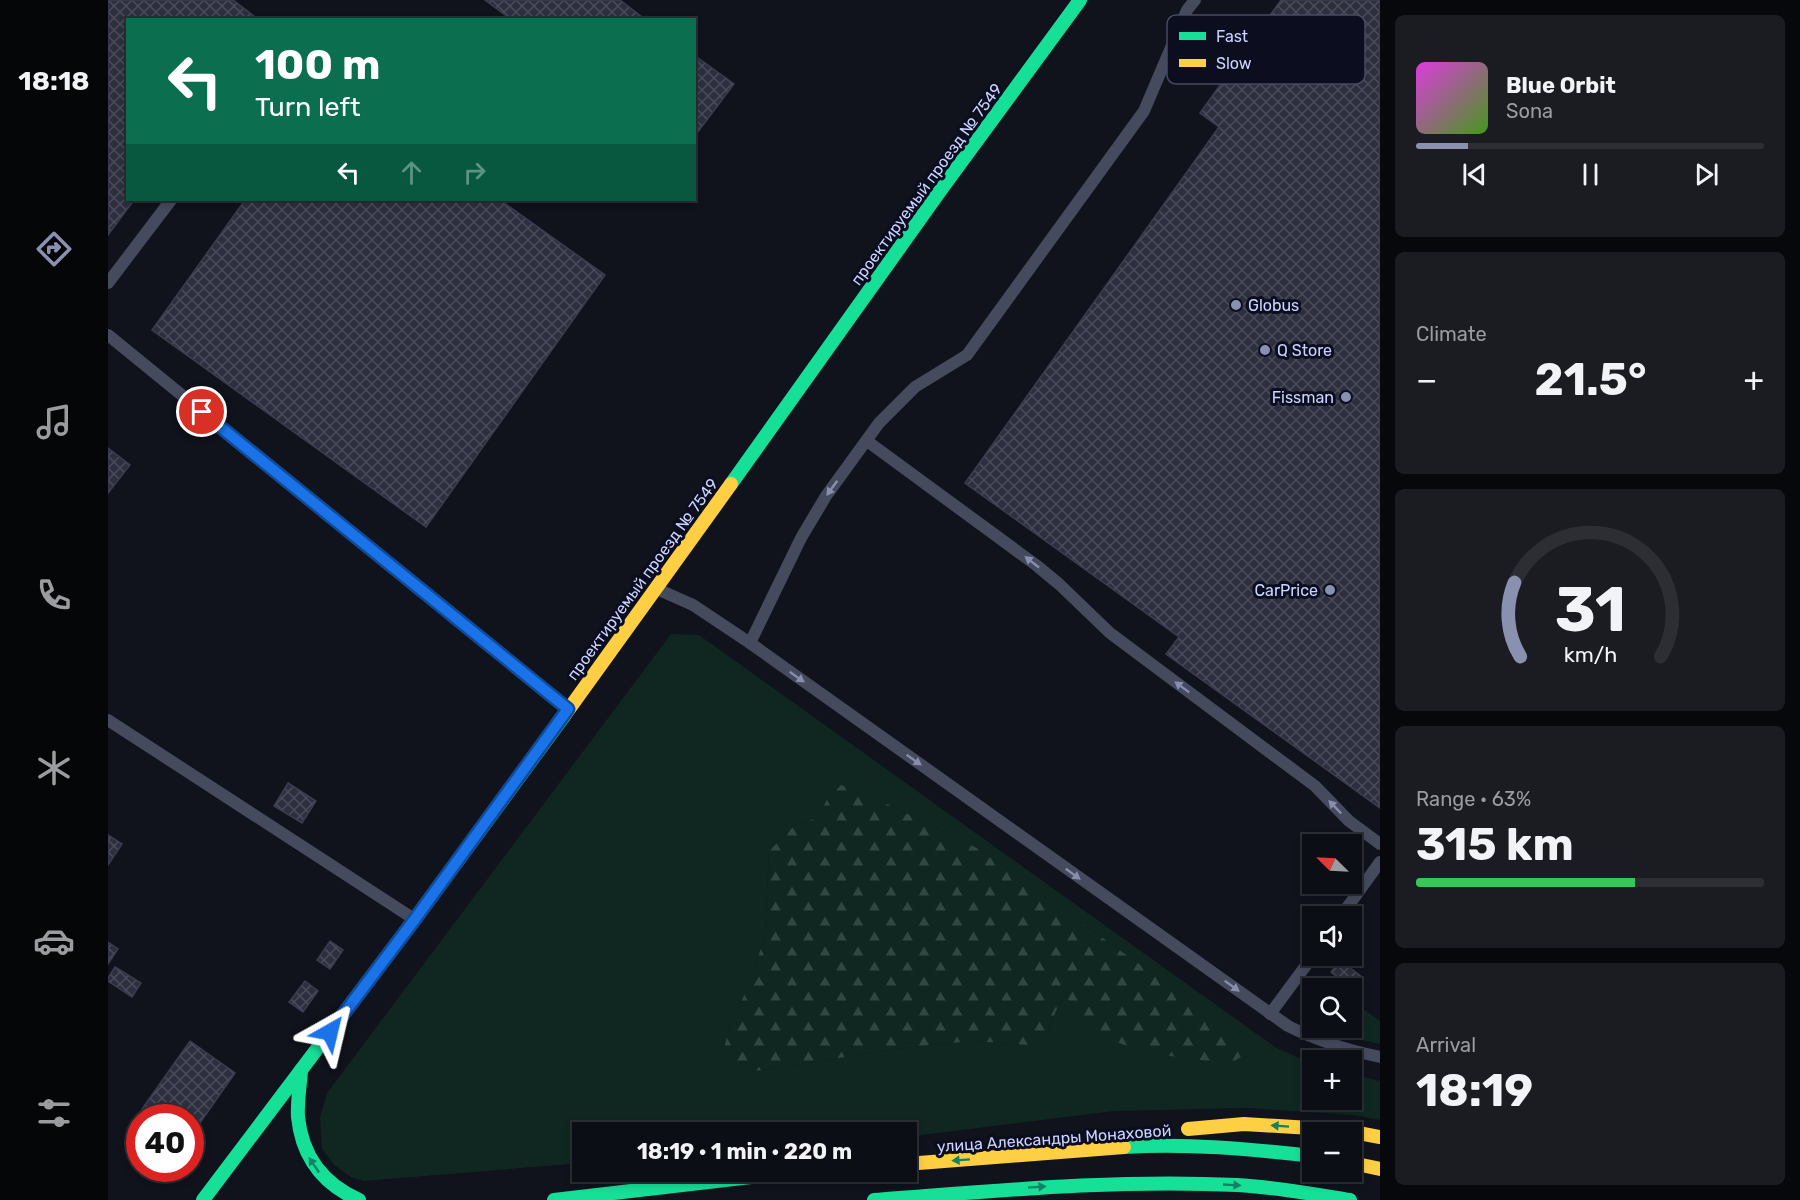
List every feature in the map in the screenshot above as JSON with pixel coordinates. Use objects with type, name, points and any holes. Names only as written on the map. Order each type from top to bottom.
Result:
[{"type":"main road","name":"проектируемый проезд № 7549","points":[[203,1200],[415,919],[657,589],[940,191],[1080,0]]},
{"type":"main road","points":[[301,1070],[298,1116],[305,1152],[315,1169],[323,1177],[359,1200]]},
{"type":"main road","points":[[1175,1130],[1244,1124],[1343,1130],[1380,1137]]},
{"type":"main road","points":[[1073,1150],[1152,1133]]},
{"type":"main road","name":"улица Александры Монаховой","points":[[917,1163],[1151,1145],[1240,1148],[1302,1155]]},
{"type":"main road","points":[[1362,1165],[1380,1169]]},
{"type":"main road","points":[[554,1200],[708,1182]]},
{"type":"main road","points":[[874,1200],[1070,1185],[1139,1183],[1239,1185],[1350,1200]]},
{"type":"lane","points":[[1185,15],[1195,0]]},
{"type":"lane","points":[[750,644],[801,538],[826,496],[879,423],[915,387],[967,355],[1144,111],[1167,57]]},
{"type":"lane","points":[[108,283],[170,201]]},
{"type":"lane","points":[[108,335],[568,709]]},
{"type":"lane","points":[[867,441],[1036,565],[1110,633],[1315,786],[1349,821],[1380,844]]},
{"type":"lane","points":[[657,589],[693,605],[750,644],[1288,1026],[1329,1044],[1380,1057]]},
{"type":"lane","points":[[108,720],[415,919]]},
{"type":"lane","points":[[1348,906],[1380,862]]},
{"type":"lane","points":[[1270,1014],[1306,966]]},
{"type":"green space","points":[[671,634],[699,635],[1275,1047],[1302,1059],[1302,1110],[1362,1110],[1362,1076],[1380,1081],[1380,1120],[1353,1115],[1247,1108],[1114,1111],[917,1136],[917,1122],[572,1122],[572,1164],[364,1181],[351,1177],[334,1165],[322,1149],[320,1118],[327,1093]],"holes":[[[871,796],[977,848],[1244,1039],[1091,1027],[1065,996],[1045,1038],[1028,1045],[972,1041],[903,1048],[749,1072],[728,1032],[765,937],[769,851],[794,826],[819,817],[826,801]]]},
{"type":"green space","points":[[841,785],[871,796],[977,848],[1244,1039],[1242,1056],[1230,1064],[1140,1050],[1107,1037],[1093,1028],[1065,996],[1045,1038],[1028,1045],[972,1041],[903,1048],[749,1072],[731,1066],[723,1053],[728,1032],[765,937],[769,851],[794,826],[819,817],[826,801]]},
{"type":"green space","points":[[1362,1008],[1380,1021],[1380,1044],[1351,1038],[1362,1038]]},
{"type":"building","points":[[108,0],[233,0],[256,18],[126,18],[126,201],[133,201],[108,235]]},
{"type":"building","points":[[485,0],[620,0],[643,18],[509,18]]},
{"type":"building","name":"Globus","points":[[1281,0],[1380,0],[1380,808],[1166,654],[1179,637],[965,483],[1219,127],[1200,113],[1221,84],[1365,84],[1365,15],[1270,15]]},
{"type":"building","points":[[696,56],[734,84],[696,134]]},
{"type":"building","points":[[244,201],[501,201],[605,275],[426,527],[152,330]]},
{"type":"building","points":[[108,448],[130,465],[108,493]]},
{"type":"building","points":[[288,783],[316,801],[302,823],[274,806]]},
{"type":"building","points":[[108,835],[122,844],[108,865]]},
{"type":"building","points":[[330,941],[343,950],[330,969],[317,960]]},
{"type":"building","points":[[108,942],[118,949],[108,964]]},
{"type":"building","points":[[1336,966],[1348,966],[1362,977],[1339,978],[1331,972]]},
{"type":"building","points":[[115,967],[141,983],[132,997],[108,981]]},
{"type":"building","points":[[305,981],[318,991],[303,1012],[289,1002]]},
{"type":"building","points":[[190,1041],[235,1073],[204,1117],[204,1104],[146,1104]]},
{"type":"traffic: fast","points":[[731,484],[940,191],[1080,0]]},
{"type":"traffic: fast","points":[[203,1200],[415,919],[564,716]]},
{"type":"traffic: fast","points":[[301,1070],[298,1117],[304,1145],[316,1168],[335,1186],[359,1200]]},
{"type":"traffic: fast","points":[[1124,1147],[1195,1146],[1302,1155]]},
{"type":"traffic: fast","points":[[554,1200],[708,1182]]},
{"type":"traffic: fast","points":[[874,1200],[1056,1187],[1146,1184],[1251,1186],[1350,1200]]},
{"type":"traffic: slow","points":[[564,716],[731,484]]},
{"type":"traffic: slow","points":[[1188,1129],[1244,1124],[1343,1130],[1380,1137]]},
{"type":"traffic: slow","points":[[917,1163],[1124,1147]]},
{"type":"traffic: slow","points":[[1362,1165],[1380,1169]]},
{"type":"place","name":"Globus","points":[[1236,305]]},
{"type":"place","name":"Q Store","points":[[1265,350]]},
{"type":"place","name":"Fissman","points":[[1346,397]]},
{"type":"place","name":"CarPrice","points":[[1330,590]]},
{"type":"route","points":[[202,412],[568,709],[330,1032]]}]
